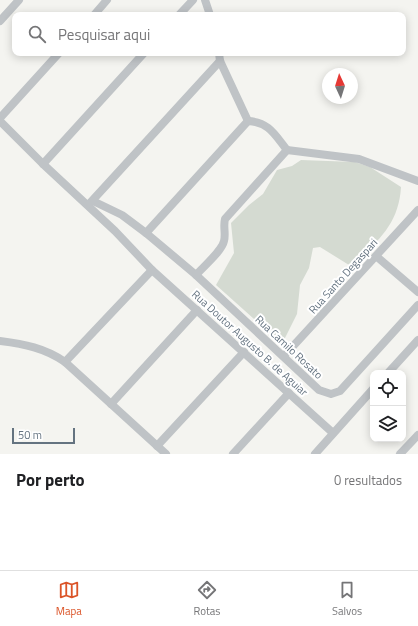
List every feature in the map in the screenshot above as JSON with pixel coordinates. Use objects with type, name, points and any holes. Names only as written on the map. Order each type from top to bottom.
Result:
[{"type":"street","points":[[0,21],[20,0]]},
{"type":"street","points":[[97,12],[108,0]]},
{"type":"street","points":[[182,12],[192,0]]},
{"type":"street","points":[[205,0],[209,12]]},
{"type":"street","points":[[0,118],[56,56]]},
{"type":"street","points":[[42,164],[141,56]]},
{"type":"street","points":[[0,121],[42,164],[90,203],[220,57],[248,120]]},
{"type":"street","points":[[248,120],[259,121],[268,127],[287,150],[359,159],[418,181]]},
{"type":"street","points":[[146,233],[248,120]]},
{"type":"street","points":[[196,275],[222,247],[225,240],[225,219],[287,150]]},
{"type":"street","name":"Rua Camilo Rosato","points":[[90,203],[122,215],[146,233],[196,275],[320,390],[331,394],[340,391],[418,305]]},
{"type":"street","name":"Rua Doutor Augusto B. de Aguiar","points":[[90,203],[152,270],[333,433]]},
{"type":"street","name":"Rua Santo Degaspari","points":[[284,356],[418,210]]},
{"type":"street","points":[[376,256],[418,292]]},
{"type":"street","points":[[65,362],[152,270]]},
{"type":"street","points":[[111,404],[197,310]]},
{"type":"street","points":[[391,370],[418,340]]},
{"type":"street","points":[[0,342],[38,348],[53,353],[65,362],[166,454]]},
{"type":"street","points":[[157,446],[244,352]]},
{"type":"street","points":[[315,454],[370,392]]},
{"type":"street","points":[[233,454],[289,393]]},
{"type":"street","points":[[400,454],[418,435]]},
{"type":"shaded area","points":[[301,160],[355,162],[370,167],[401,187],[396,212],[385,232],[369,249],[349,265],[320,247],[313,248],[309,268],[300,285],[297,314],[282,344],[216,285],[234,253],[231,223],[249,205],[263,194],[277,170],[292,166]]}]
